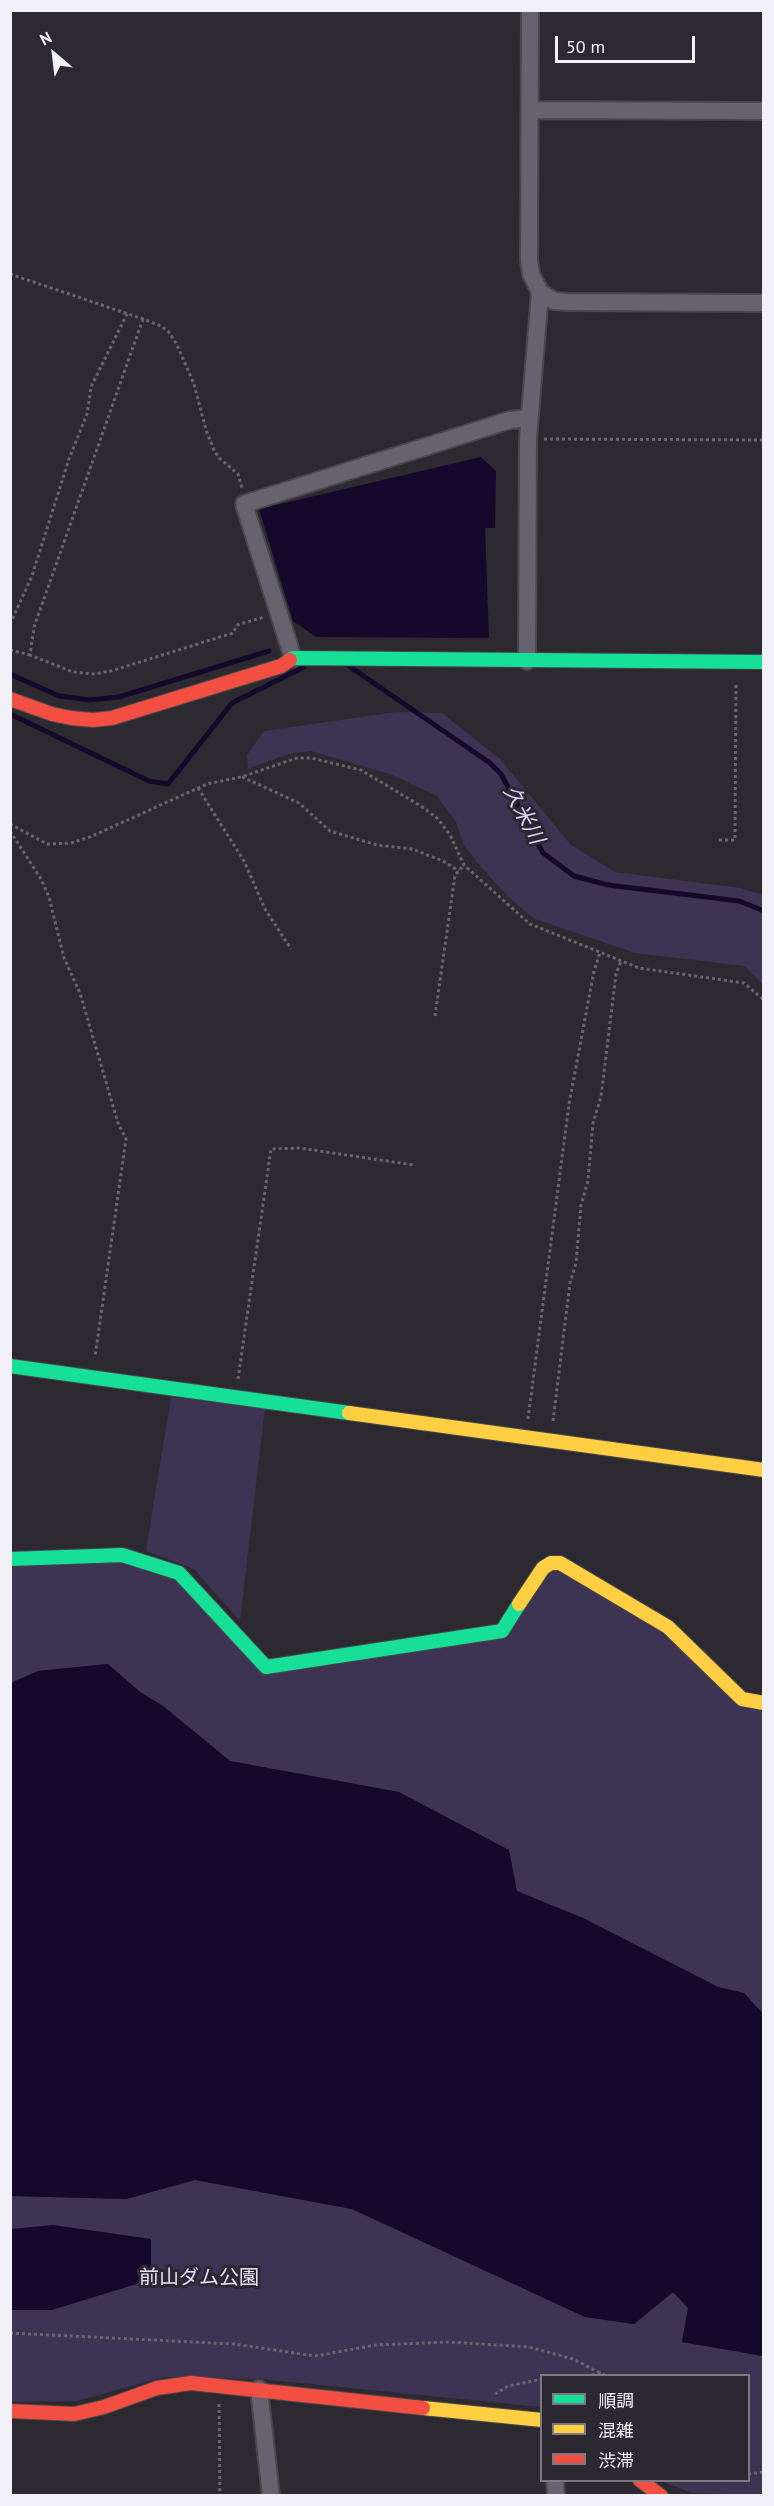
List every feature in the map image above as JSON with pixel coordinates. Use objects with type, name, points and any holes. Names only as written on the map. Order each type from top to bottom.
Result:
[{"type":"street","points":[[530,10],[529,260],[531,274],[540,292],[554,301],[567,302],[764,303]]},
{"type":"street","points":[[530,110],[764,111]]},
{"type":"street","points":[[527,661],[528,418],[540,292]]},
{"type":"street","points":[[293,658],[244,504],[510,420],[528,418]]},
{"type":"street","points":[[10,699],[52,714],[93,720],[103,719],[281,666],[293,658],[764,662]]},
{"type":"street","points":[[10,1366],[764,1470]]},
{"type":"street","points":[[10,1559],[122,1555],[178,1573],[185,1577],[266,1667],[502,1631],[543,1568],[551,1563],[560,1563],[668,1627],[742,1700],[764,1703]]},
{"type":"street","points":[[10,2411],[74,2414],[104,2407],[156,2388],[191,2383],[540,2420]]},
{"type":"street","points":[[259,2389],[271,2496]]},
{"type":"street","points":[[641,2482],[661,2496]]},
{"type":"path","points":[[10,274],[143,319],[169,332],[194,384],[206,430],[214,450],[219,458],[238,474],[242,483],[244,504]]},
{"type":"path","points":[[10,624],[32,576],[69,459],[87,414],[91,387],[127,314]]},
{"type":"path","points":[[30,656],[34,627],[143,319]]},
{"type":"path","points":[[528,439],[764,440]]},
{"type":"path","points":[[10,650],[74,672],[94,674],[111,671],[233,633],[237,625],[278,613]]},
{"type":"path","points":[[719,840],[735,840],[734,662]]},
{"type":"path","points":[[10,824],[47,844],[71,843],[90,837],[198,788],[241,777],[297,758],[311,758],[361,770],[424,808],[438,819],[450,836],[464,865],[530,924],[639,968],[744,983],[764,1000]]},
{"type":"path","points":[[241,777],[299,803],[330,831],[377,845],[412,849],[443,861],[459,871]]},
{"type":"path","points":[[198,788],[244,861],[256,884],[261,900],[291,949]]},
{"type":"path","points":[[10,831],[41,879],[49,897],[64,958],[80,993],[118,1123],[126,1139],[92,1377]]},
{"type":"path","points":[[435,1016],[455,875],[464,865]]},
{"type":"path","points":[[526,1436],[569,1104],[594,971],[600,953]]},
{"type":"path","points":[[550,1440],[564,1344],[568,1294],[576,1263],[581,1205],[588,1181],[593,1123],[601,1097],[616,974],[621,961]]},
{"type":"path","points":[[235,1397],[271,1149],[299,1148],[414,1166]]},
{"type":"path","points":[[10,2333],[234,2344],[315,2356],[376,2345],[436,2342],[529,2347],[573,2358],[605,2374]]},
{"type":"path","points":[[479,2414],[491,2397],[508,2386],[540,2379]]},
{"type":"path","points":[[220,2385],[220,2496]]},
{"type":"green space","points":[[396,712],[442,713],[500,759],[571,845],[615,872],[740,888],[763,895],[763,985],[744,966],[635,953],[535,919],[509,898],[480,866],[464,845],[456,822],[437,796],[390,774],[311,751],[288,754],[248,769],[247,755],[264,731]]},
{"type":"green space","points":[[171,1397],[265,1408],[240,1621],[194,1569],[146,1551]]},
{"type":"green space","points":[[121,1560],[176,1578],[264,1674],[498,1637],[552,1568],[652,1626],[763,1710],[763,2014],[744,1993],[718,1987],[583,1918],[516,1891],[399,1792],[230,1761],[163,1706],[140,1692],[108,1664],[38,1671],[11,1683],[11,1565]]},
{"type":"green space","name":"前山ダム公園","points":[[195,2180],[352,2209],[585,2317],[634,2324],[673,2292],[688,2308],[682,2342],[763,2356],[763,2495],[693,2493],[663,2482],[750,2482],[750,2374],[540,2374],[540,2407],[261,2379],[164,2377],[77,2401],[11,2402],[10,2196],[126,2199]]},
{"type":"shaded area","points":[[481,457],[496,471],[495,528],[485,528],[489,638],[316,637],[293,621],[259,509]]},
{"type":"shaded area","points":[[108,1664],[140,1692],[163,1706],[230,1761],[399,1792],[509,1850],[517,1891],[583,1918],[718,1987],[744,1993],[763,2014],[763,2356],[682,2342],[688,2308],[673,2292],[634,2324],[585,2317],[352,2209],[195,2180],[126,2199],[11,2196],[11,1683],[38,1671]]},
{"type":"shaded area","points":[[53,2225],[151,2239],[151,2265],[143,2282],[52,2310],[11,2310],[11,2229]]},
{"type":"waterway","name":"久米川","points":[[10,674],[59,696],[90,700],[119,697],[269,651]]},
{"type":"waterway","name":"久米川","points":[[349,666],[490,763],[501,774],[543,853],[574,876],[608,885],[739,901],[764,911]]},
{"type":"waterway","points":[[10,714],[149,781],[168,784],[232,703],[304,667]]},
{"type":"traffic: fast","points":[[290,660],[293,658],[764,662]]},
{"type":"traffic: fast","points":[[10,1366],[349,1413]]},
{"type":"traffic: fast","points":[[10,1559],[122,1555],[179,1573],[266,1667],[502,1631],[519,1604]]},
{"type":"traffic: slow","points":[[349,1413],[764,1470]]},
{"type":"traffic: slow","points":[[519,1604],[543,1568],[551,1563],[560,1563],[668,1627],[742,1699],[764,1703]]},
{"type":"traffic: slow","points":[[423,2408],[540,2420]]},
{"type":"traffic: jam","points":[[10,699],[52,714],[71,718],[93,720],[112,718],[281,666],[290,660]]},
{"type":"traffic: jam","points":[[10,2411],[74,2414],[104,2407],[157,2388],[191,2383],[423,2408]]},
{"type":"traffic: jam","points":[[643,2482],[661,2496]]}]
